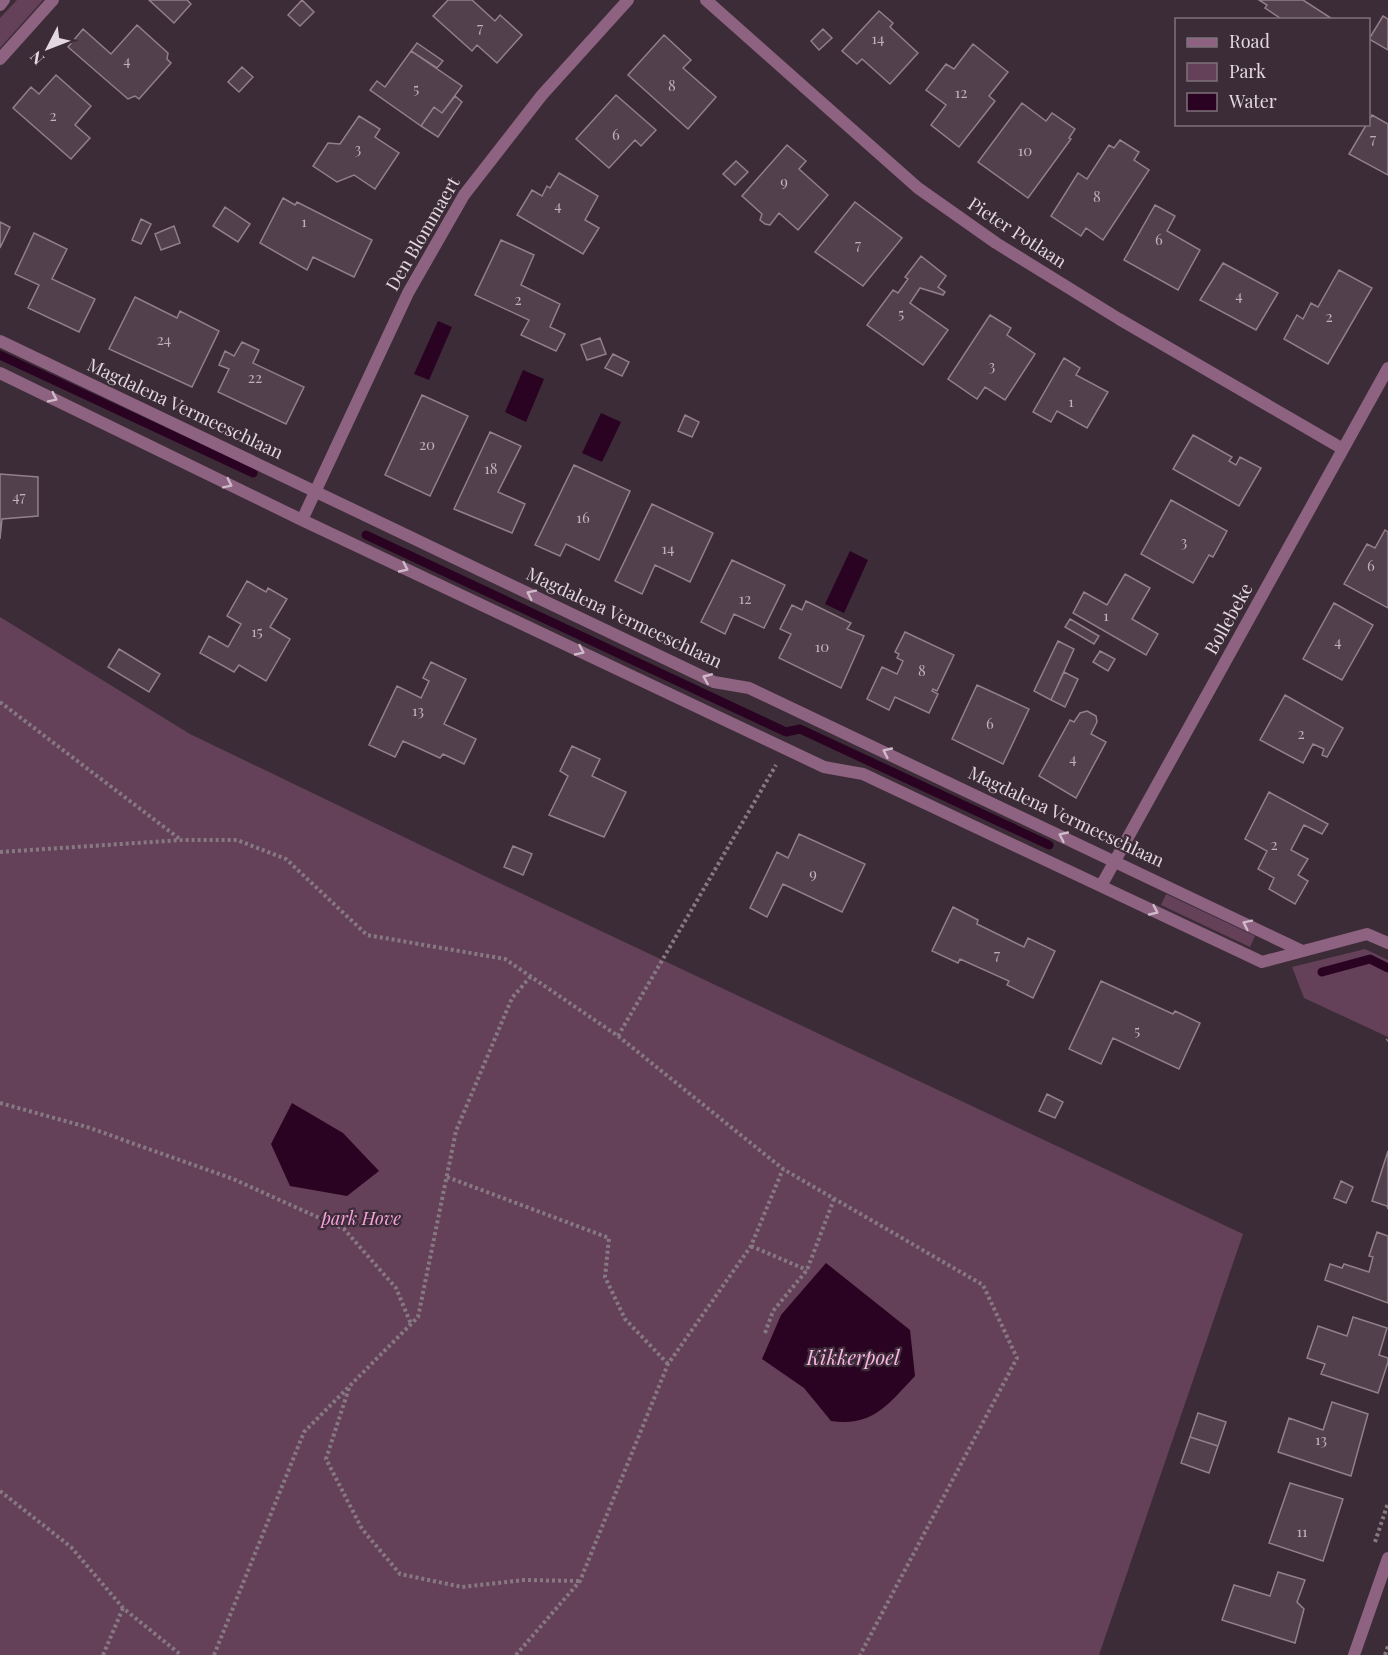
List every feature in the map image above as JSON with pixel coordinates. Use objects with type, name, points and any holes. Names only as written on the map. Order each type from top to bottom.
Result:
[{"type":"street","points":[[0,4],[4,0]]},
{"type":"street","points":[[0,59],[52,0]]},
{"type":"street","name":"Den Blommaert","points":[[302,520],[314,490],[408,293],[464,195],[542,95],[628,0]]},
{"type":"street","name":"Pieter Potlaan","points":[[706,0],[918,188],[996,243],[1119,319],[1343,449]]},
{"type":"street","name":"Magdalena Vermeeschlaan","points":[[0,341],[714,682],[749,688],[1300,950]]},
{"type":"street","name":"Bollebeke","points":[[1101,886],[1388,368]]},
{"type":"street","points":[[0,373],[302,520],[824,767],[863,774],[1262,962],[1300,950],[1367,934],[1388,943]]},
{"type":"street","points":[[1354,1655],[1388,1558]]},
{"type":"path","points":[[0,702],[182,840]]},
{"type":"path","points":[[618,1036],[785,748]]},
{"type":"path","points":[[0,852],[182,840],[237,840],[286,859],[366,935],[505,958],[618,1036],[783,1169],[983,1285],[1017,1358],[860,1655]]},
{"type":"path","points":[[214,1655],[304,1432],[417,1317],[460,1120],[512,998],[531,976]]},
{"type":"path","points":[[0,1103],[87,1127],[233,1179],[344,1229],[396,1288],[411,1324]]},
{"type":"path","points":[[516,1655],[580,1581],[668,1364],[751,1246],[783,1169]]},
{"type":"path","points":[[447,1177],[609,1238],[605,1277],[625,1319],[668,1364]]},
{"type":"path","points":[[765,1333],[773,1311],[807,1270],[834,1199]]},
{"type":"path","points":[[751,1246],[807,1270]]},
{"type":"path","points":[[349,1387],[326,1459],[362,1529],[400,1574],[462,1587],[524,1580],[580,1581]]},
{"type":"path","points":[[0,1491],[71,1547],[123,1608],[182,1655]]},
{"type":"path","points":[[103,1655],[123,1608]]},
{"type":"path","points":[[1385,1655],[1388,1646]]},
{"type":"green space","points":[[17,0],[43,0],[0,48],[0,18]]},
{"type":"green space","name":"park Hove","points":[[0,617],[190,734],[493,880],[1243,1234],[1099,1655],[0,1655]]},
{"type":"green space","points":[[1166,894],[1255,936],[1250,947],[1161,905]]},
{"type":"green space","points":[[1365,949],[1388,960],[1388,1037],[1304,998],[1292,967]]},
{"type":"water","points":[[438,321],[452,327],[429,380],[414,374]]},
{"type":"water","points":[[523,370],[544,379],[526,422],[505,412]]},
{"type":"water","points":[[601,413],[621,422],[602,462],[582,453]]},
{"type":"water","points":[[850,551],[868,560],[844,613],[825,604]]},
{"type":"water","points":[[292,1103],[343,1133],[379,1171],[347,1196],[290,1186],[271,1144]]},
{"type":"water","name":"Kikkerpoel","points":[[826,1263],[910,1330],[915,1376],[879,1411],[869,1417],[846,1422],[831,1421],[804,1388],[762,1359],[781,1315]]},
{"type":"building","points":[[149,0],[187,0],[191,4],[174,23]]},
{"type":"building","points":[[302,0],[314,12],[300,26],[288,15]]},
{"type":"building","points":[[448,0],[472,0],[495,21],[500,15],[522,35],[497,63],[477,45],[472,51],[433,16]]},
{"type":"building","points":[[1259,0],[1303,0],[1331,18],[1280,18],[1265,8],[1267,5]]},
{"type":"building","points":[[879,11],[893,23],[890,27],[918,53],[890,84],[862,59],[857,64],[842,51]]},
{"type":"building","points":[[1383,16],[1388,19],[1388,50],[1370,40]]},
{"type":"building","points":[[137,25],[168,53],[167,59],[171,63],[139,99],[135,96],[128,99],[68,47],[83,29],[111,54]]},
{"type":"building","points":[[823,29],[832,38],[819,50],[811,41]]},
{"type":"building","points":[[664,35],[691,60],[683,68],[716,97],[688,129],[628,75]]},
{"type":"building","points":[[417,43],[443,61],[437,68],[411,51]]},
{"type":"building","points":[[973,44],[1008,72],[989,96],[995,101],[959,147],[931,125],[946,105],[926,90],[946,64],[954,69]]},
{"type":"building","points":[[411,51],[462,86],[442,113],[434,107],[421,126],[370,90],[377,81],[385,87]]},
{"type":"building","points":[[242,67],[253,77],[239,92],[228,82]]},
{"type":"building","points":[[56,75],[91,106],[75,125],[90,138],[71,159],[13,108],[31,87],[39,94]]},
{"type":"building","points":[[616,95],[656,130],[641,146],[635,140],[609,168],[576,139]]},
{"type":"building","points":[[455,96],[462,102],[438,137],[421,126],[434,107],[442,113]]},
{"type":"building","points":[[1022,103],[1046,121],[1052,113],[1075,129],[1069,138],[1071,139],[1028,198],[978,162]]},
{"type":"building","points":[[1372,115],[1388,124],[1388,175],[1349,154],[1366,126],[1370,126]]},
{"type":"building","points":[[359,116],[380,129],[375,137],[399,153],[375,189],[354,175],[337,182],[313,166],[328,143],[340,144]]},
{"type":"building","points":[[1120,140],[1139,152],[1134,160],[1149,170],[1103,240],[1086,228],[1081,236],[1051,216],[1078,173],[1087,179],[1109,145],[1114,148]]},
{"type":"building","points":[[787,145],[806,161],[799,169],[828,195],[798,230],[779,213],[770,225],[765,224],[760,220],[762,214],[742,196]]},
{"type":"building","points":[[736,161],[748,172],[735,185],[723,174]]},
{"type":"building","points":[[559,173],[598,196],[585,220],[599,228],[583,254],[517,215],[532,190],[542,196],[547,186],[550,188]]},
{"type":"building","points":[[283,198],[295,205],[297,202],[372,240],[354,277],[313,257],[307,270],[260,243]]},
{"type":"building","points":[[855,202],[902,238],[863,286],[815,252]]},
{"type":"building","points":[[1155,205],[1175,216],[1167,231],[1200,250],[1178,290],[1124,260]]},
{"type":"building","points":[[225,207],[250,224],[238,242],[213,226]]},
{"type":"building","points":[[141,219],[151,224],[141,244],[132,240]]},
{"type":"building","points":[[0,222],[10,227],[0,248]]},
{"type":"building","points":[[174,226],[180,243],[161,250],[155,234]]},
{"type":"building","points":[[34,233],[67,249],[52,279],[95,299],[79,332],[28,308],[39,285],[15,274]]},
{"type":"building","points":[[501,240],[534,255],[521,285],[560,304],[550,327],[565,334],[556,351],[521,335],[529,320],[475,295]]},
{"type":"building","points":[[921,256],[946,276],[938,287],[945,292],[943,295],[920,288],[910,303],[948,330],[923,365],[867,325],[893,290],[898,293],[908,279],[905,277]]},
{"type":"building","points":[[1223,263],[1278,293],[1256,330],[1200,300]]},
{"type":"building","points":[[1339,270],[1372,288],[1328,364],[1284,339],[1297,315],[1303,319],[1311,303],[1318,307]]},
{"type":"building","points":[[135,297],[177,318],[180,311],[219,331],[192,387],[109,349]]},
{"type":"building","points":[[990,315],[1011,328],[1007,335],[1035,354],[1005,400],[985,387],[977,399],[948,379]]},
{"type":"building","points":[[600,338],[606,354],[587,360],[581,345]]},
{"type":"building","points":[[242,342],[259,350],[253,363],[304,387],[286,424],[218,392],[229,369],[219,365],[225,351],[234,356]]},
{"type":"building","points":[[613,354],[629,362],[622,376],[605,368]]},
{"type":"building","points":[[1064,358],[1080,368],[1076,375],[1108,392],[1087,428],[1057,411],[1051,422],[1033,412]]},
{"type":"building","points":[[422,395],[468,416],[430,496],[385,475]]},
{"type":"building","points":[[685,415],[699,422],[692,437],[678,431]]},
{"type":"building","points":[[490,432],[521,446],[498,492],[525,504],[512,533],[454,509]]},
{"type":"building","points":[[1193,435],[1232,457],[1229,461],[1236,465],[1240,457],[1261,468],[1239,506],[1173,469]]},
{"type":"building","points":[[574,465],[630,491],[599,560],[566,544],[560,556],[535,545]]},
{"type":"building","points":[[0,474],[38,477],[38,516],[2,519],[0,539]]},
{"type":"building","points":[[1171,500],[1227,531],[1213,557],[1209,555],[1193,583],[1141,554]]},
{"type":"building","points":[[652,504],[713,533],[690,582],[655,565],[642,594],[615,581]]},
{"type":"building","points":[[1385,530],[1388,532],[1388,608],[1344,584],[1367,544],[1375,548]]},
{"type":"building","points":[[732,560],[785,585],[764,628],[734,614],[725,634],[701,622]]},
{"type":"building","points":[[1125,574],[1150,588],[1132,619],[1158,634],[1146,655],[1073,613],[1084,592],[1107,605]]},
{"type":"building","points":[[247,581],[266,592],[268,588],[287,599],[270,627],[290,639],[266,681],[239,665],[234,672],[200,653],[209,636],[228,647],[241,624],[227,616]]},
{"type":"building","points":[[806,601],[851,623],[847,629],[864,636],[841,688],[779,658],[791,634],[780,629],[792,605],[802,610]]},
{"type":"building","points":[[1334,603],[1373,625],[1342,680],[1303,659]]},
{"type":"building","points":[[1070,619],[1099,636],[1094,644],[1065,627]]},
{"type":"building","points":[[905,632],[954,655],[937,691],[933,689],[932,691],[938,694],[929,713],[895,697],[889,710],[867,699],[882,667],[897,674],[903,661],[897,658],[899,654],[895,652]]},
{"type":"building","points":[[1058,641],[1074,649],[1051,700],[1034,691]]},
{"type":"building","points":[[119,649],[160,674],[149,692],[108,667]]},
{"type":"building","points":[[1100,651],[1115,659],[1108,671],[1093,662]]},
{"type":"building","points":[[431,662],[466,679],[444,724],[476,739],[464,764],[443,754],[440,758],[403,741],[395,757],[369,745],[397,686],[421,698],[429,681],[423,678]]},
{"type":"building","points":[[1064,672],[1078,679],[1065,707],[1051,700]]},
{"type":"building","points":[[977,685],[1029,709],[1003,764],[952,739]]},
{"type":"building","points":[[1285,695],[1343,728],[1327,757],[1322,755],[1324,749],[1313,744],[1303,763],[1260,740]]},
{"type":"building","points":[[1087,711],[1096,716],[1097,722],[1091,734],[1106,742],[1076,798],[1039,776],[1070,720],[1074,722],[1080,713]]},
{"type":"building","points":[[572,746],[600,759],[592,776],[626,792],[604,837],[549,815],[568,776],[560,771]]},
{"type":"building","points":[[1269,792],[1328,824],[1322,834],[1304,825],[1291,850],[1308,859],[1298,875],[1308,881],[1295,904],[1269,889],[1274,878],[1258,869],[1267,851],[1245,839]]},
{"type":"building","points":[[799,834],[865,864],[842,912],[783,884],[767,917],[750,908],[777,852],[788,858]]},
{"type":"building","points":[[513,846],[532,854],[523,875],[504,867]]},
{"type":"building","points":[[953,907],[978,920],[977,924],[1024,947],[1028,938],[1055,951],[1033,998],[1007,985],[1009,981],[960,959],[958,963],[932,951]]},
{"type":"building","points":[[1101,981],[1173,1014],[1175,1011],[1200,1023],[1179,1069],[1113,1038],[1101,1064],[1069,1049]]},
{"type":"building","points":[[1047,1094],[1063,1102],[1055,1118],[1039,1111]]},
{"type":"building","points":[[1388,1151],[1388,1209],[1387,1206],[1372,1201]]},
{"type":"building","points":[[1341,1181],[1353,1187],[1346,1203],[1334,1198]]},
{"type":"building","points":[[1377,1232],[1388,1236],[1388,1303],[1325,1280],[1330,1264],[1342,1268],[1344,1264],[1369,1272],[1373,1257],[1369,1256]]},
{"type":"building","points":[[1353,1317],[1387,1328],[1379,1355],[1388,1358],[1388,1362],[1378,1393],[1321,1374],[1325,1364],[1307,1358],[1318,1326],[1347,1336]]},
{"type":"building","points":[[1332,1402],[1368,1414],[1351,1476],[1278,1452],[1289,1418],[1323,1430]]},
{"type":"building","points":[[1198,1413],[1226,1422],[1218,1446],[1190,1437]]},
{"type":"building","points":[[1190,1437],[1218,1446],[1209,1473],[1181,1463]]},
{"type":"building","points":[[1290,1483],[1343,1499],[1323,1561],[1269,1543]]},
{"type":"building","points":[[1278,1572],[1305,1580],[1297,1602],[1304,1609],[1295,1643],[1222,1620],[1234,1585],[1270,1596]]},
{"type":"waterway","points":[[0,355],[253,473]]},
{"type":"waterway","points":[[366,535],[786,732],[800,729],[1049,845]]},
{"type":"waterway","points":[[1322,972],[1370,959],[1388,968]]}]
